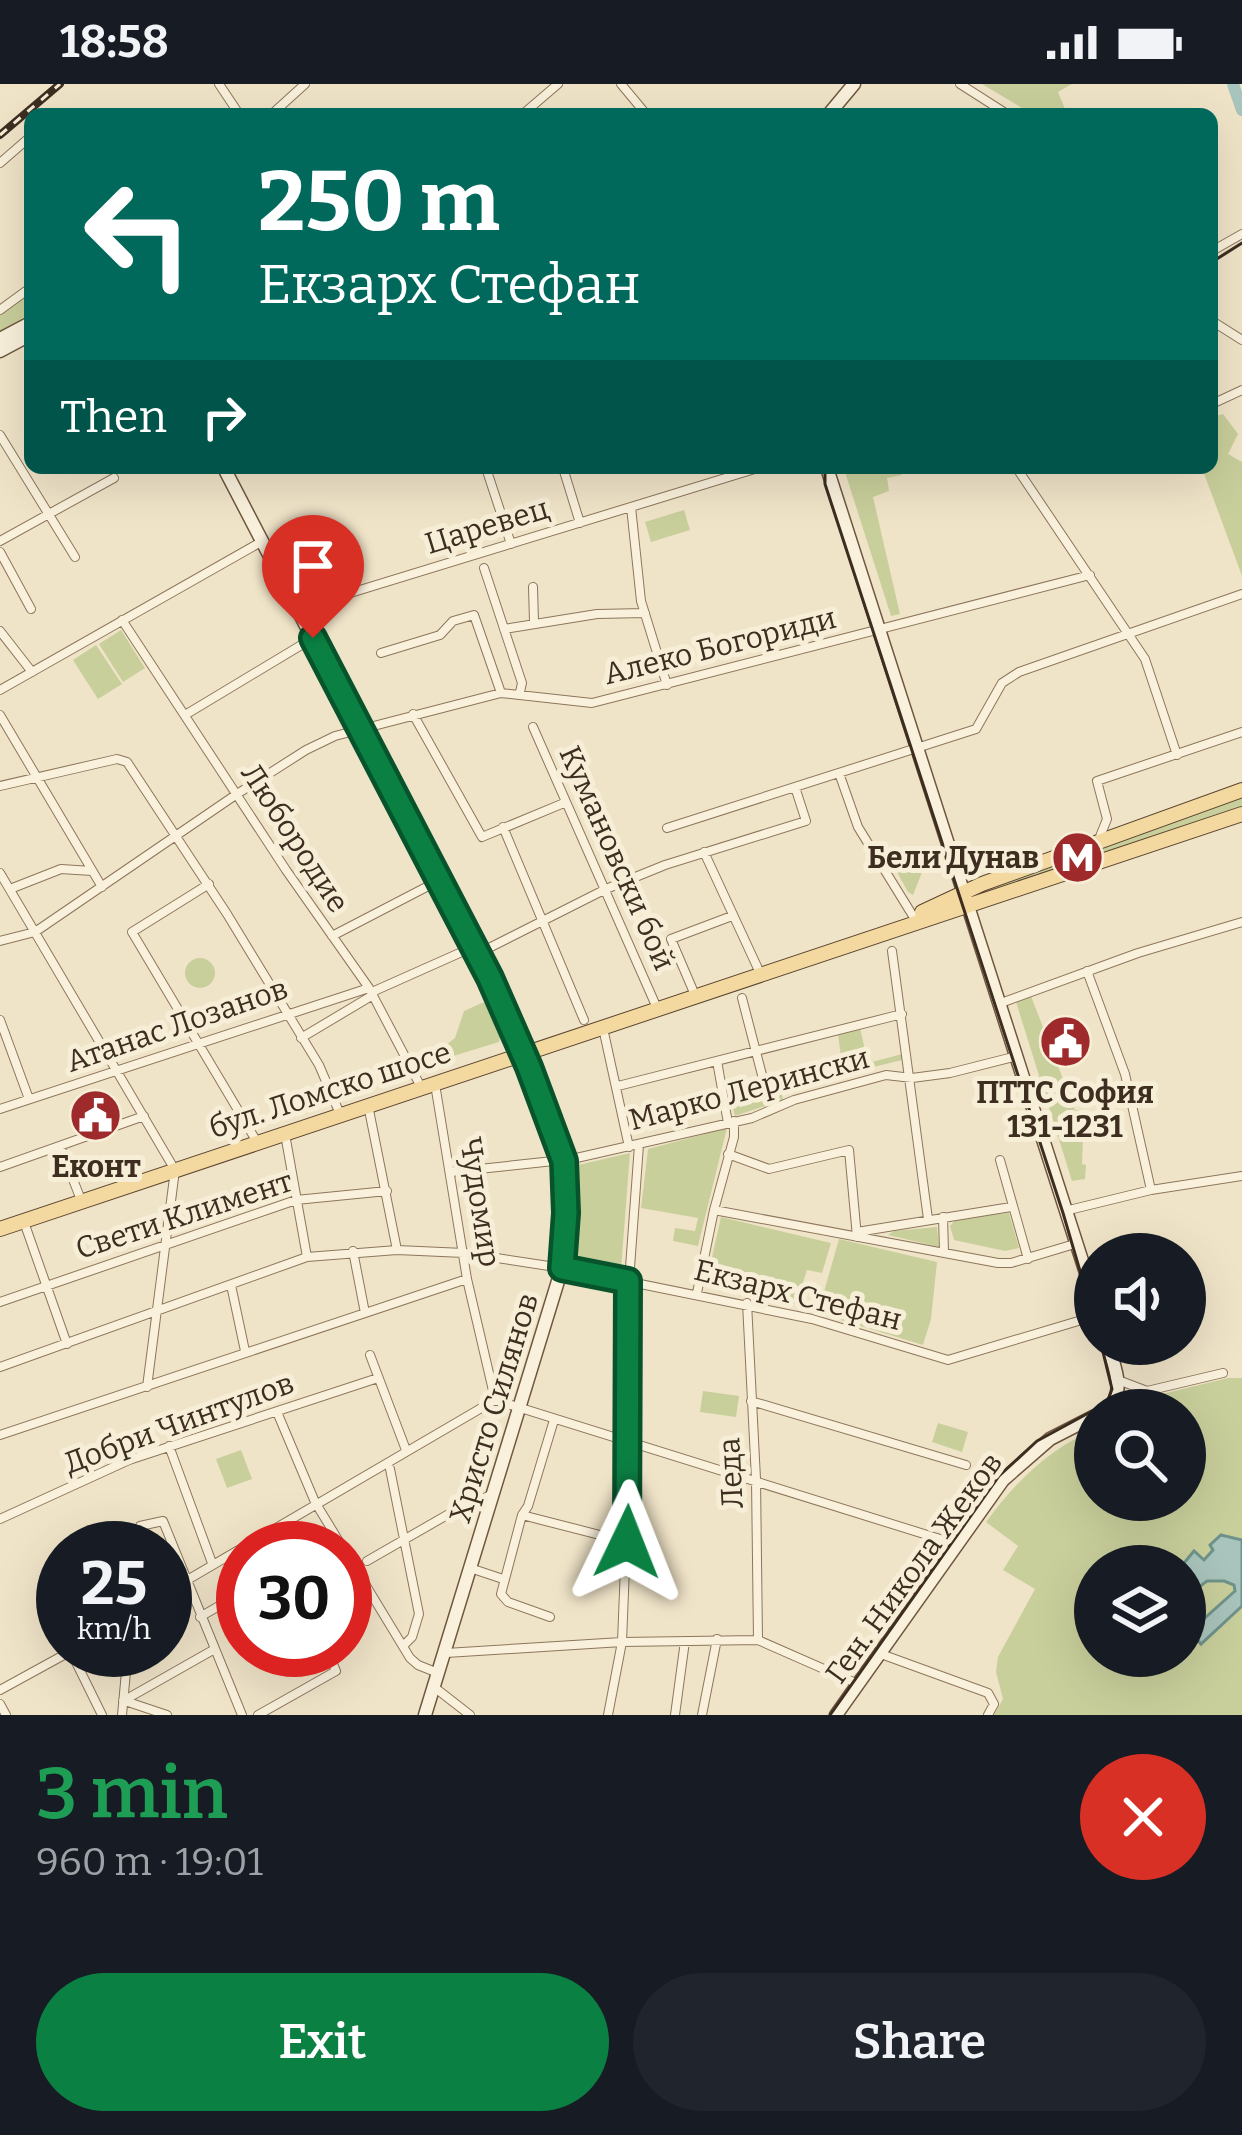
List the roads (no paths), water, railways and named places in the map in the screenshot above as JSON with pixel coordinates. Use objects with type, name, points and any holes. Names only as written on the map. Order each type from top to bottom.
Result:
[{"type":"main road","name":"бул. Ломско шосе","points":[[0,1229],[881,932],[1094,844],[1242,790]]},
{"type":"main road","name":"бул. Ломско шосе","points":[[881,932],[966,898],[1242,814]]},
{"type":"street","points":[[278,108],[304,84]]},
{"type":"street","points":[[531,108],[558,84]]},
{"type":"street","points":[[621,84],[641,108]]},
{"type":"street","points":[[960,84],[998,108]]},
{"type":"street","points":[[0,163],[24,142]]},
{"type":"street","points":[[0,435],[24,473]]},
{"type":"street","points":[[25,474],[75,557]]},
{"type":"street","name":"Христо Силянов","points":[[227,474],[475,950],[524,1054],[564,1161],[562,1268],[425,1715]]},
{"type":"street","points":[[488,474],[511,544]]},
{"type":"street","points":[[565,474],[580,523]]},
{"type":"street","name":"Царевец","points":[[298,609],[738,474]]},
{"type":"street","points":[[829,474],[1075,1233]]},
{"type":"street","points":[[1024,474],[1130,634],[1150,671],[1177,755]]},
{"type":"street","points":[[0,541],[114,478]]},
{"type":"street","points":[[631,507],[634,555],[667,686]]},
{"type":"street","points":[[0,690],[262,541]]},
{"type":"street","points":[[0,552],[31,609]]},
{"type":"street","points":[[484,568],[521,687]]},
{"type":"street","name":"Алеко Богориди","points":[[0,941],[35,932],[237,794],[320,742],[359,728],[521,687],[584,703],[667,686],[1090,575]]},
{"type":"street","points":[[533,586],[534,622]]},
{"type":"street","points":[[667,828],[976,729],[1002,683],[1019,672],[1242,594]]},
{"type":"street","points":[[504,629],[597,614],[646,613]]},
{"type":"street","points":[[381,653],[440,635],[453,621],[474,615],[501,692]]},
{"type":"street","name":"Любородие","points":[[122,620],[428,1085]]},
{"type":"street","points":[[0,631],[32,672]]},
{"type":"street","points":[[185,715],[313,638]]},
{"type":"street","points":[[413,714],[482,837],[564,803]]},
{"type":"street","points":[[0,715],[102,887]]},
{"type":"street","name":"Кумановски бой","points":[[533,728],[657,1008]]},
{"type":"street","points":[[1094,844],[1107,823],[1097,781],[1242,732]]},
{"type":"street","points":[[0,787],[123,758],[209,884],[334,1094],[340,1114]]},
{"type":"street","points":[[839,773],[858,827],[913,916]]},
{"type":"street","points":[[301,1038],[371,992],[606,889],[703,851],[806,821],[795,787]]},
{"type":"street","points":[[503,827],[584,1020]]},
{"type":"street","points":[[703,851],[760,973]]},
{"type":"street","points":[[10,889],[61,869],[92,871]]},
{"type":"street","points":[[0,873],[175,1170],[147,1387]]},
{"type":"street","points":[[332,936],[440,880]]},
{"type":"street","points":[[209,884],[131,932],[257,1142]]},
{"type":"street","points":[[694,995],[671,939],[733,916]]},
{"type":"street","points":[[1000,1003],[1242,922]]},
{"type":"street","points":[[892,951],[928,1219]]},
{"type":"street","points":[[1087,971],[1125,1074],[1150,1190]]},
{"type":"street","name":"Атанас Лозанов","points":[[0,1109],[285,1013],[371,992]]},
{"type":"street","points":[[742,998],[768,1098]]},
{"type":"street","points":[[618,1086],[902,1014]]},
{"type":"street","points":[[0,1020],[28,1099]]},
{"type":"street","points":[[603,1026],[634,1146],[628,1281],[627,1542],[622,1642],[608,1715]]},
{"type":"street","name":"Марко Лерински","points":[[452,1172],[564,1161],[752,1118],[794,1100],[886,1075],[912,1078],[1018,1055]]},
{"type":"street","points":[[697,1293],[731,1122],[717,1061]]},
{"type":"street","name":"Чудомир","points":[[428,1085],[452,1172],[467,1279],[495,1400]]},
{"type":"street","points":[[368,1105],[397,1250]]},
{"type":"street","points":[[0,1167],[144,1116]]},
{"type":"street","points":[[285,1133],[307,1257]]},
{"type":"street","points":[[60,1146],[82,1202]]},
{"type":"street","points":[[728,1154],[769,1169],[844,1148],[850,1153],[857,1234]]},
{"type":"street","points":[[1000,1160],[1028,1259]]},
{"type":"street","points":[[1069,1210],[1242,1173]]},
{"type":"street","name":"Свети Климент","points":[[0,1302],[296,1200],[387,1191]]},
{"type":"street","points":[[857,1234],[1012,1208]]},
{"type":"street","points":[[714,1210],[998,1263],[1074,1245]]},
{"type":"street","points":[[943,1217],[944,1252]]},
{"type":"street","points":[[23,1221],[67,1344]]},
{"type":"street","points":[[353,1251],[365,1313]]},
{"type":"street","name":"Екзарх Стефан","points":[[0,1367],[307,1257],[353,1251],[464,1253],[562,1268],[812,1318],[948,1360],[1074,1322]]},
{"type":"street","points":[[0,1435],[467,1279]]},
{"type":"street","points":[[231,1285],[245,1351]]},
{"type":"street","name":"Леда","points":[[747,1304],[757,1479],[758,1640]]},
{"type":"street","points":[[370,1355],[406,1450]]},
{"type":"street","points":[[1114,1365],[1118,1389]]},
{"type":"street","points":[[1118,1380],[1147,1391],[1223,1373]]},
{"type":"street","name":"Добри Чинтулов","points":[[0,1519],[129,1460],[378,1378]]},
{"type":"street","points":[[192,1576],[495,1400],[956,1544]]},
{"type":"street","points":[[751,1401],[966,1465]]},
{"type":"street","points":[[277,1412],[327,1521]]},
{"type":"street","points":[[550,1617],[503,1599],[502,1579],[554,1420]]},
{"type":"street","name":"Ген. Никола Жеков","points":[[836,1715],[1013,1469],[1074,1427]]},
{"type":"street","points":[[169,1446],[212,1563]]},
{"type":"street","points":[[391,1469],[419,1613],[412,1637],[403,1646]]},
{"type":"street","points":[[372,1559],[493,1494]]},
{"type":"street","points":[[522,1515],[627,1542]]},
{"type":"street","points":[[470,1568],[502,1579]]},
{"type":"street","points":[[372,1595],[418,1665],[470,1715]]},
{"type":"street","points":[[192,1596],[242,1715]]},
{"type":"street","points":[[200,1617],[216,1608]]},
{"type":"street","points":[[702,1715],[717,1640]]},
{"type":"street","points":[[444,1653],[622,1642],[758,1640],[858,1684]]},
{"type":"street","points":[[675,1715],[685,1641]]},
{"type":"street","points":[[123,1701],[213,1650]]},
{"type":"street","points":[[880,1653],[988,1693],[994,1704],[988,1715]]},
{"type":"street","points":[[0,1690],[36,1670]]},
{"type":"street","points":[[84,1677],[102,1715]]},
{"type":"street","points":[[122,1715],[125,1677]]},
{"type":"street","points":[[258,1715],[324,1677]]},
{"type":"street","points":[[123,1701],[167,1715]]},
{"type":"street","points":[[0,1704],[6,1715]]},
{"type":"water","points":[[1221,1535],[1242,1540],[1242,1606],[1206,1639],[1206,1617],[1235,1591],[1234,1585],[1224,1581],[1206,1582],[1206,1558],[1213,1550],[1210,1545]]},
{"type":"waterway","points":[[1233,84],[1242,110]]},
{"type":"tram line","points":[[1218,258],[1242,243]]},
{"type":"tram line","points":[[825,474],[1074,1250]]},
{"type":"tram line","points":[[830,1715],[999,1476],[1037,1441],[1107,1403],[1112,1389],[1106,1365]]},
{"type":"railway","points":[[32,108],[60,84]]},
{"type":"railway","points":[[0,135],[24,115]]},
{"type":"place","name":"Бели Дунав","points":[[1078,858]]},
{"type":"place","name":"ПТТС София 131-1231","points":[[1065,1041]]},
{"type":"place","name":"Еконт","points":[[96,1115]]}]
